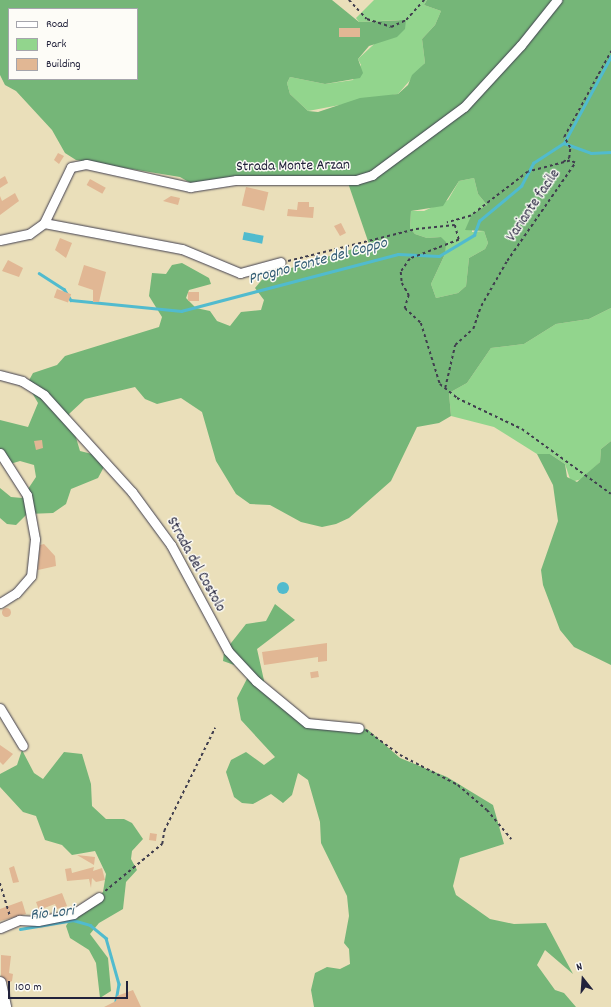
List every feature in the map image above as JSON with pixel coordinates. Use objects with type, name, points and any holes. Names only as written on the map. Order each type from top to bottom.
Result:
[{"type":"street","name":"Strada Monte Arzan","points":[[0,240],[29,234],[44,223],[71,167],[86,164],[190,187],[236,180],[356,180],[372,175],[464,107],[521,45],[556,0]]},
{"type":"street","points":[[44,223],[182,249],[240,273],[282,262]]},
{"type":"street","name":"Strada del Costolo","points":[[0,375],[22,381],[44,395],[132,492],[171,545],[228,651],[256,681],[307,723],[359,728]]},
{"type":"street","points":[[0,453],[26,494],[35,540],[30,576],[26,584],[0,602]]},
{"type":"street","points":[[0,708],[23,746]]},
{"type":"street","points":[[0,928],[12,922],[73,914],[99,897]]},
{"type":"street","points":[[0,983],[5,1007]]},
{"type":"path","points":[[349,0],[367,19],[391,27],[406,20],[424,0]]},
{"type":"path","points":[[561,163],[569,158],[570,148],[564,137],[611,52]]},
{"type":"path","name":"Variante facile","points":[[282,262],[328,254],[405,233],[446,224],[471,216],[528,172],[561,163],[575,163],[508,261],[481,306],[473,330],[455,345],[445,388]]},
{"type":"path","points":[[446,224],[455,225],[459,240],[410,260],[401,272],[402,283],[409,295],[405,308],[421,323],[429,341],[432,368],[445,388],[457,398],[522,429],[611,494]]},
{"type":"path","points":[[99,897],[162,844],[164,831],[214,728]]},
{"type":"path","points":[[359,728],[372,731],[400,755],[458,785],[487,810],[511,839]]},
{"type":"path","points":[[0,883],[12,922]]},
{"type":"green space","points":[[0,0],[332,0],[359,22],[406,20],[405,29],[397,37],[369,46],[358,59],[363,73],[360,78],[325,84],[290,77],[287,83],[290,94],[308,111],[318,112],[360,98],[398,94],[408,85],[412,75],[425,63],[422,39],[435,25],[441,11],[424,5],[427,0],[611,0],[611,308],[589,319],[556,324],[524,344],[491,348],[467,383],[449,393],[451,416],[439,423],[417,427],[391,481],[349,518],[336,524],[322,527],[301,522],[270,505],[250,504],[236,494],[216,461],[202,412],[181,398],[157,404],[145,399],[135,387],[85,399],[69,414],[80,451],[100,456],[105,465],[98,478],[71,489],[66,504],[53,513],[27,514],[16,525],[7,524],[0,518],[0,488],[11,497],[22,498],[36,477],[34,465],[20,461],[10,464],[0,458],[0,420],[28,427],[38,403],[27,384],[33,373],[57,365],[65,356],[159,327],[162,317],[149,296],[152,273],[166,274],[172,265],[182,263],[209,278],[211,284],[189,290],[186,298],[196,308],[210,311],[217,321],[230,326],[241,312],[261,310],[264,300],[255,288],[265,276],[369,244],[347,180],[194,185],[180,177],[76,160],[65,153],[52,130],[16,91],[5,85],[0,75]],"holes":[[[474,178],[478,194],[487,205],[472,214],[465,230],[484,231],[488,243],[485,249],[469,258],[466,286],[458,293],[436,298],[431,284],[445,254],[446,242],[441,237],[427,238],[415,234],[410,228],[411,211],[443,206],[459,181]]]},
{"type":"green space","points":[[374,0],[427,0],[424,5],[441,11],[435,25],[422,39],[425,63],[398,94],[308,111],[290,94],[287,83],[290,77],[325,84],[353,80],[361,65],[358,59],[400,20],[359,22],[356,18]]},
{"type":"green space","points":[[474,178],[478,194],[487,205],[472,214],[472,232],[484,231],[488,243],[485,249],[469,258],[466,286],[458,293],[436,298],[431,284],[445,254],[441,237],[427,238],[415,234],[410,228],[411,211],[424,211],[448,200],[459,181]]},
{"type":"green space","points":[[611,308],[611,441],[601,449],[600,462],[582,479],[571,482],[565,464],[550,454],[537,454],[494,427],[451,416],[449,393],[467,383],[491,348],[524,344],[556,324],[589,319]]},
{"type":"green space","points":[[611,441],[611,665],[574,647],[560,630],[543,585],[541,570],[558,521],[553,485],[537,454],[550,454],[565,464],[567,477],[577,482],[600,462],[601,449]]},
{"type":"green space","points":[[275,604],[295,620],[257,649],[265,685],[306,720],[367,729],[400,758],[447,777],[493,805],[504,844],[460,858],[453,886],[456,895],[490,919],[514,924],[546,923],[573,974],[545,950],[537,965],[555,990],[564,993],[576,1007],[314,1007],[311,990],[315,973],[327,967],[340,969],[350,964],[349,949],[344,943],[349,916],[347,896],[321,843],[320,822],[308,780],[298,773],[292,795],[283,803],[271,794],[253,804],[242,803],[234,797],[226,772],[231,760],[246,752],[264,765],[275,757],[241,720],[237,698],[251,671],[223,661],[224,652],[246,624],[266,621]]},
{"type":"green space","points":[[22,750],[34,773],[43,779],[64,752],[82,754],[91,784],[92,806],[106,819],[124,819],[132,823],[143,839],[132,851],[131,859],[137,870],[126,882],[123,909],[99,923],[90,934],[108,958],[111,991],[100,998],[96,963],[89,950],[70,938],[66,926],[72,916],[80,915],[103,892],[106,874],[95,851],[72,855],[62,845],[45,840],[36,816],[23,812],[0,787],[0,774],[17,765]]},
{"type":"water","points":[[244,232],[264,236],[262,244],[242,240]]},
{"type":"water","points":[[281,582],[285,582],[289,588],[285,594],[281,594],[277,590],[277,586]]},
{"type":"building","points":[[339,28],[360,28],[360,37],[339,37]]},
{"type":"building","points":[[58,153],[64,156],[59,164],[54,160]]},
{"type":"building","points":[[5,176],[8,183],[0,188],[0,179]]},
{"type":"building","points":[[90,179],[106,188],[102,194],[87,185]]},
{"type":"building","points":[[246,187],[268,192],[264,211],[242,206]]},
{"type":"building","points":[[15,193],[19,201],[0,215],[0,196],[2,201]]},
{"type":"building","points":[[171,196],[180,198],[178,205],[163,201]]},
{"type":"building","points":[[298,202],[309,202],[309,207],[314,207],[313,218],[287,216],[288,209],[297,210]]},
{"type":"building","points":[[341,223],[346,233],[340,236],[334,226]]},
{"type":"building","points":[[60,238],[72,243],[66,258],[55,250]]},
{"type":"building","points":[[8,260],[23,268],[19,277],[2,271]]},
{"type":"building","points":[[84,265],[106,272],[99,302],[93,302],[93,290],[78,285]]},
{"type":"building","points":[[57,289],[71,294],[68,303],[54,297]]},
{"type":"building","points":[[188,292],[199,292],[199,301],[188,301]]},
{"type":"building","points":[[42,440],[43,448],[36,450],[34,441]]},
{"type":"building","points":[[44,544],[55,556],[56,566],[38,570],[40,545]]},
{"type":"building","points":[[4,608],[8,608],[10,612],[8,616],[4,616],[2,614],[2,610]]},
{"type":"building","points":[[327,643],[327,661],[318,662],[318,657],[264,665],[262,652]]},
{"type":"building","points":[[318,671],[319,677],[311,678],[310,672]]},
{"type":"building","points":[[0,745],[13,754],[3,765],[0,762]]},
{"type":"building","points":[[150,833],[157,834],[156,841],[149,840]]},
{"type":"building","points":[[77,855],[95,857],[94,865]]},
{"type":"building","points":[[14,866],[19,882],[13,883],[9,868]]},
{"type":"building","points":[[94,867],[93,871],[102,868],[105,880],[96,882],[92,878],[91,888],[89,879],[67,881],[65,869],[71,868],[72,873]]},
{"type":"building","points":[[62,893],[67,906],[57,909],[55,904],[39,910],[36,902]]},
{"type":"building","points":[[22,901],[26,914],[0,921],[0,909]]},
{"type":"building","points":[[1,955],[11,956],[9,973],[13,974],[12,981],[8,983],[1,976]]},
{"type":"building","points":[[133,990],[141,1007],[104,1007],[116,1001],[117,996]]},
{"type":"waterway","name":"Progno Fonte del Coppo","points":[[39,273],[64,289],[71,300],[181,311],[398,254],[439,256],[474,235],[479,221],[521,186],[533,163],[564,143],[611,56]]},
{"type":"waterway","points":[[564,143],[591,153],[611,152]]},
{"type":"waterway","name":"Rio Lori","points":[[20,929],[73,920],[90,925],[106,938],[119,984],[115,1007]]}]
